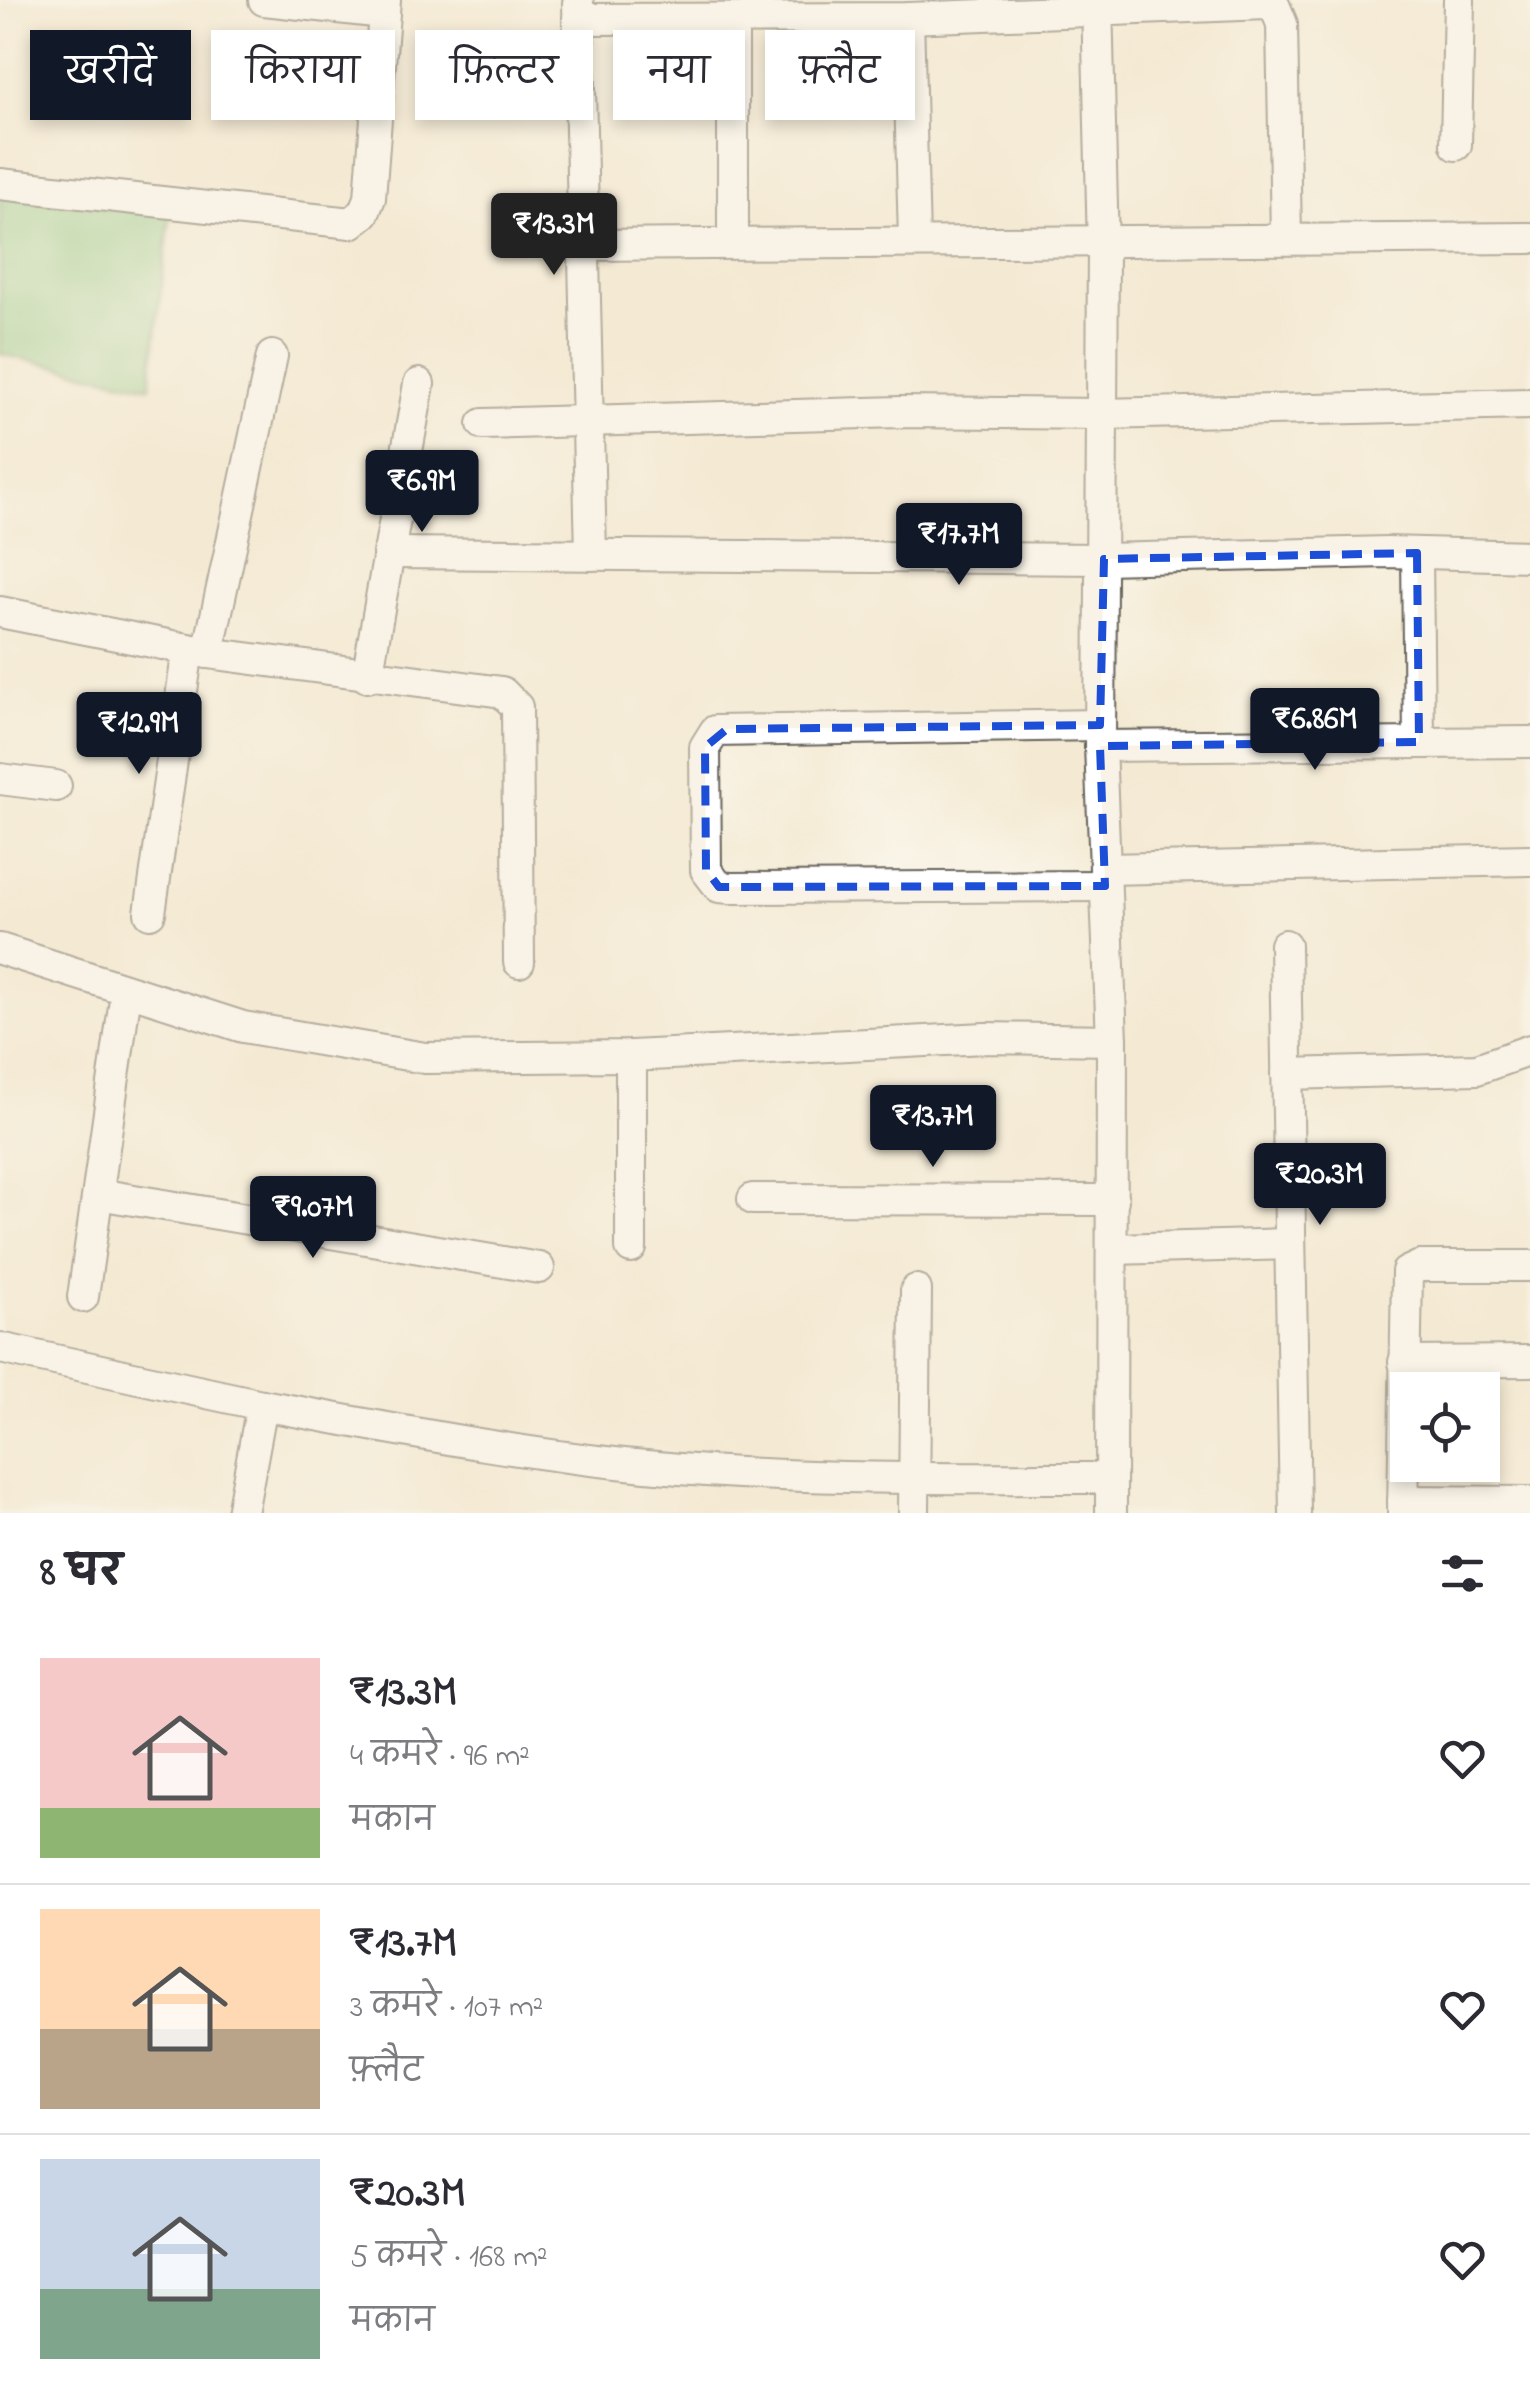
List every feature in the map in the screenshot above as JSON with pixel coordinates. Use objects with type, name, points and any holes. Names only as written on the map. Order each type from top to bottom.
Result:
[{"type":"street","points":[[0,184],[351,223],[364,214],[370,198],[384,6],[264,0]]},
{"type":"street","points":[[1456,145],[1459,0]]},
{"type":"street","points":[[1097,6],[1104,559],[1100,736],[1112,1040],[1114,1249],[1111,1513]]},
{"type":"street","points":[[590,555],[578,10],[733,19],[908,18],[1097,6],[1275,7],[1282,24],[1286,238]]},
{"type":"street","points":[[908,18],[914,240]]},
{"type":"street","points":[[733,19],[733,243]]},
{"type":"street","points":[[583,245],[1102,238],[1530,238]]},
{"type":"street","points":[[150,913],[198,651],[272,356]]},
{"type":"street","points":[[366,677],[419,384]]},
{"type":"street","points":[[483,424],[900,412],[1101,414],[1530,404]]},
{"type":"street","points":[[388,553],[1104,559],[1417,553],[1530,556]]},
{"type":"street","points":[[1417,553],[1419,742]]},
{"type":"street","points":[[0,612],[198,651],[366,677],[502,692],[517,706],[519,962]]},
{"type":"street","points":[[1530,742],[715,732],[705,747],[706,870],[719,888],[1105,878],[1530,860]]},
{"type":"street","points":[[0,779],[56,786]]},
{"type":"street","points":[[1285,945],[1295,1513]]},
{"type":"street","points":[[0,949],[243,1026],[425,1058],[632,1056],[907,1040],[1112,1040]]},
{"type":"street","points":[[83,1297],[126,992]]},
{"type":"street","points":[[1287,1074],[1477,1070],[1530,1050]]},
{"type":"street","points":[[631,1248],[632,1056]]},
{"type":"street","points":[[98,1194],[539,1268]]},
{"type":"street","points":[[753,1199],[1113,1200]]},
{"type":"street","points":[[1114,1249],[1290,1244]]},
{"type":"street","points":[[1530,1266],[1412,1267],[1405,1279],[1403,1507],[1530,1502]]},
{"type":"street","points":[[914,1513],[916,1290]]},
{"type":"street","points":[[0,1348],[262,1405],[510,1450],[647,1466],[914,1478],[1111,1478]]},
{"type":"street","points":[[1404,1362],[1530,1361]]},
{"type":"street","points":[[242,1513],[262,1405]]},
{"type":"highlighted area","points":[[1417,553],[1419,742],[1100,746],[1105,886],[719,887],[706,870],[705,747],[727,729],[1100,725],[1104,559]]},
{"type":"green space","points":[[0,195],[170,215],[150,387],[0,354]]}]
